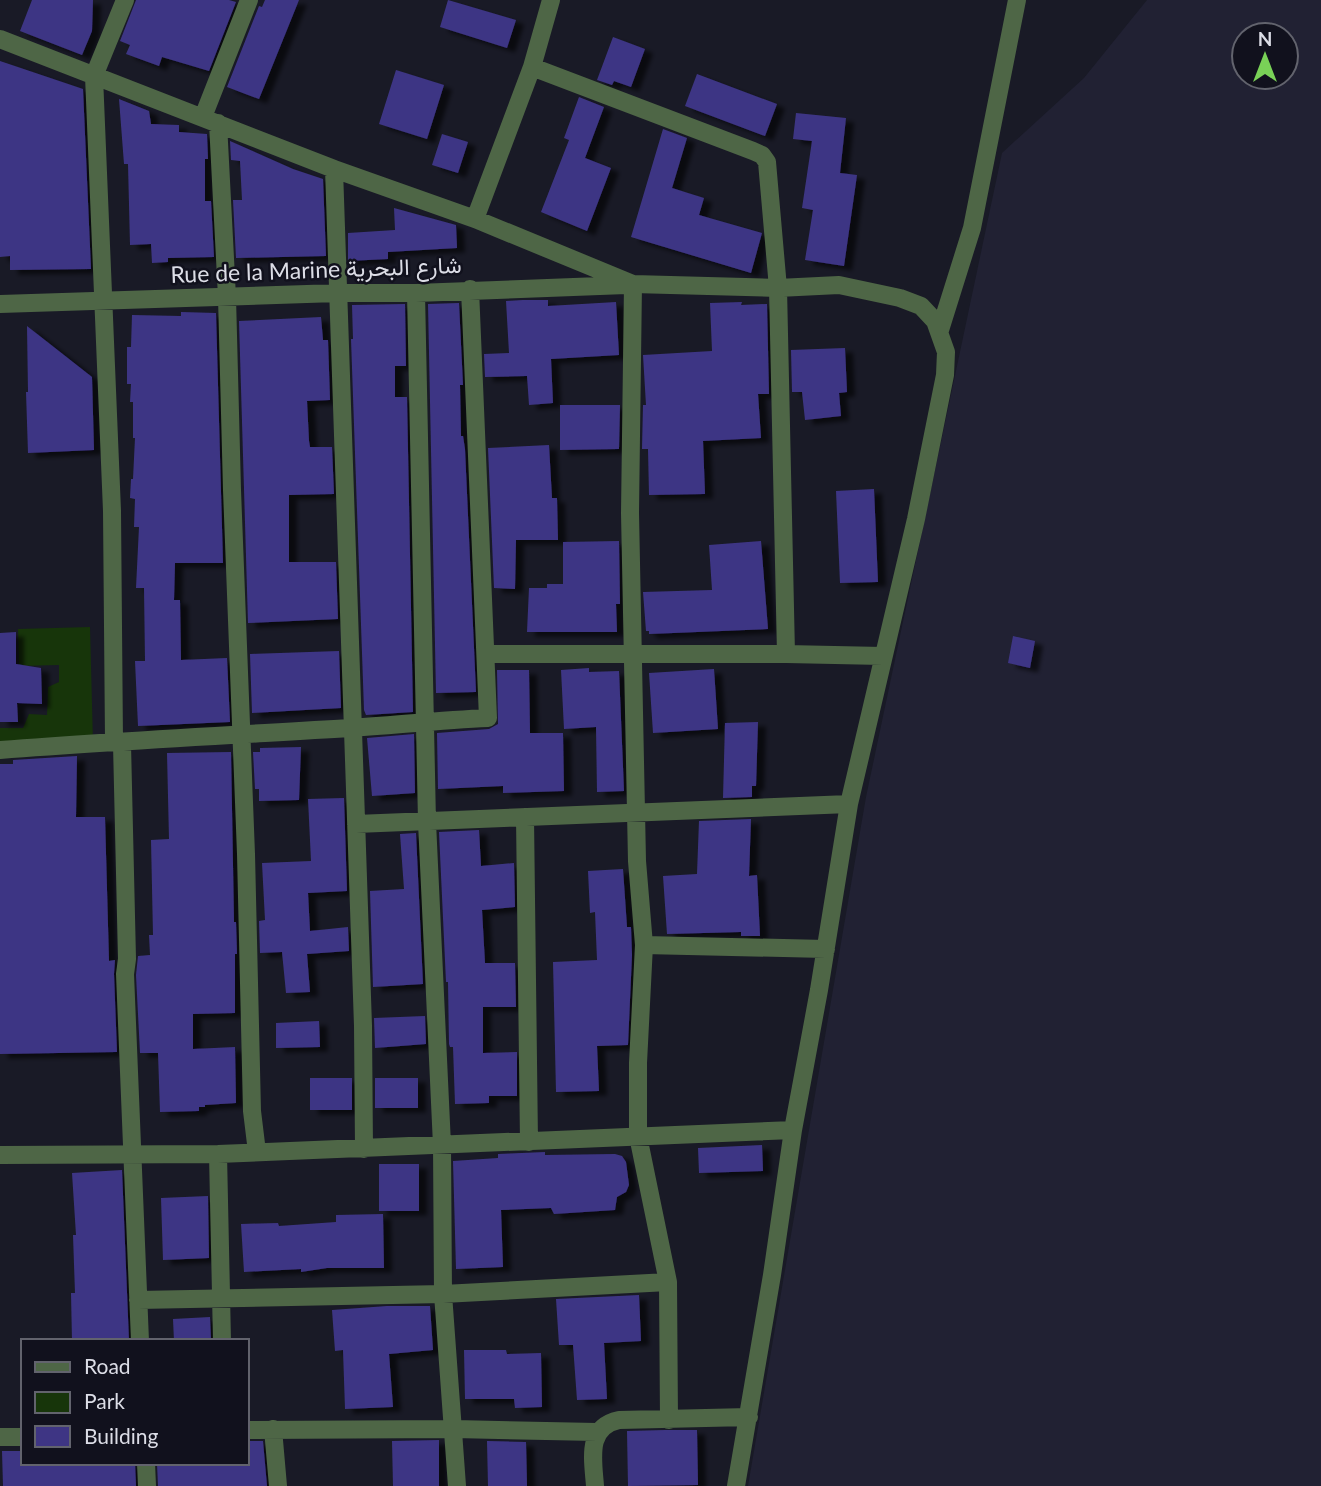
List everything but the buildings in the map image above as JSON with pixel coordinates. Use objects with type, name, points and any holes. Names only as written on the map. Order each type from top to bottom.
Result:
[{"type":"street","points":[[114,741],[112,510],[94,76],[125,0]]},
{"type":"street","points":[[249,0],[210,120],[227,297],[252,1111],[257,1152]]},
{"type":"street","points":[[475,219],[532,67],[551,0]]},
{"type":"street","points":[[736,1486],[849,803],[916,519],[945,374],[946,352],[940,330],[972,228],[1017,0]]},
{"type":"street","points":[[0,39],[334,169],[475,219],[633,284],[630,475],[632,653],[637,861],[644,945],[638,1063],[638,1136],[668,1282],[669,1420]]},
{"type":"street","points":[[532,67],[762,155],[768,168],[778,288],[786,654]]},
{"type":"street","points":[[334,169],[363,1026],[364,1149]]},
{"type":"street","name":"Rue de la Marine شارع البحرية","points":[[0,304],[416,293],[633,284],[778,288],[839,285],[900,298],[921,306],[940,330]]},
{"type":"street","points":[[0,750],[352,728],[424,720],[488,718],[470,289]]},
{"type":"street","points":[[416,293],[426,822],[442,1145],[443,1294],[457,1486]]},
{"type":"street","points":[[486,654],[883,656]]},
{"type":"street","points":[[114,741],[122,744],[127,960],[125,974],[140,1339]]},
{"type":"street","points":[[356,824],[849,803]]},
{"type":"street","points":[[525,817],[529,1142]]},
{"type":"street","points":[[644,945],[826,949]]},
{"type":"street","points":[[0,1155],[218,1154],[793,1130]]},
{"type":"street","points":[[218,1154],[222,1339]]},
{"type":"street","points":[[138,1300],[443,1294],[668,1282]]},
{"type":"street","points":[[595,1486],[594,1447],[597,1432],[607,1423],[619,1420],[749,1417]]},
{"type":"street","points":[[273,1429],[278,1486]]},
{"type":"street","points":[[248,1430],[454,1429],[597,1432]]},
{"type":"street","points":[[0,1437],[21,1437]]},
{"type":"street","points":[[146,1465],[147,1486]]},
{"type":"shaded area","points":[[1147,0],[1321,0],[1321,1486],[748,1486],[866,797],[1002,153],[1084,78]]},
{"type":"green space","points":[[90,627],[93,742],[0,744],[0,728],[23,728],[29,714],[47,715],[48,687],[59,682],[59,665],[19,666],[18,629]]}]
